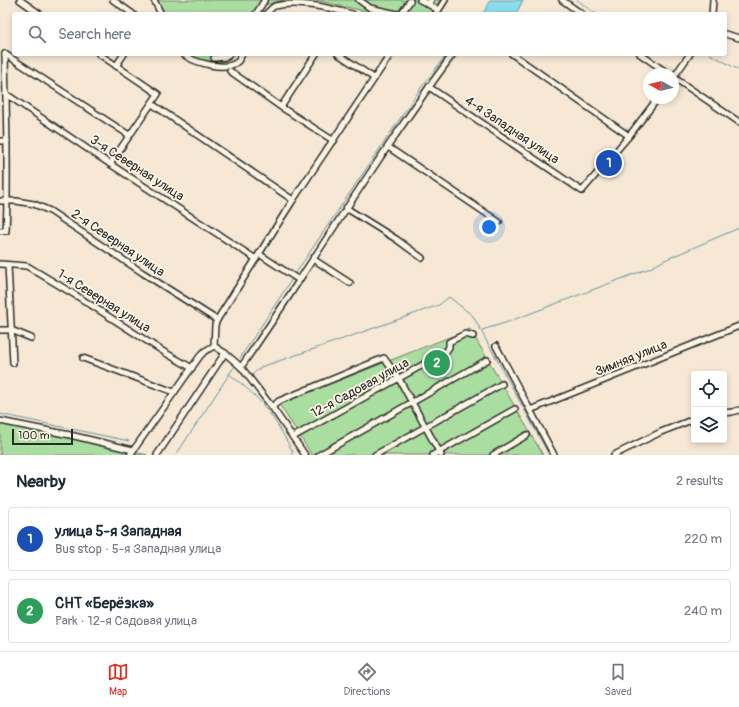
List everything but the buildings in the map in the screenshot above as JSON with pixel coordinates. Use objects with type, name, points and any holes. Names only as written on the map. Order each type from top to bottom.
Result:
[{"type":"street","points":[[20,0],[37,12]]},
{"type":"street","points":[[113,0],[130,12]]},
{"type":"street","points":[[154,0],[160,12]]},
{"type":"street","points":[[257,12],[265,0]]},
{"type":"street","points":[[359,0],[370,8],[388,12]]},
{"type":"street","points":[[402,12],[411,0]]},
{"type":"street","points":[[420,0],[429,2],[437,12],[445,0]]},
{"type":"street","points":[[562,0],[579,12]]},
{"type":"street","points":[[712,12],[713,0]]},
{"type":"street","points":[[268,12],[274,6],[296,1],[344,12]]},
{"type":"street","points":[[727,35],[739,38]]},
{"type":"street","points":[[3,231],[7,200],[5,54],[129,135]]},
{"type":"street","points":[[102,56],[158,94],[110,164]]},
{"type":"street","points":[[116,66],[123,56]]},
{"type":"street","points":[[185,56],[200,63],[228,66],[237,62],[241,56]]},
{"type":"street","points":[[214,58],[227,56]]},
{"type":"street","points":[[281,107],[315,56]]},
{"type":"street","points":[[341,56],[374,78]]},
{"type":"street","points":[[214,346],[215,325],[217,320],[293,200],[334,141],[389,56]]},
{"type":"street","points":[[241,367],[346,208],[452,56]]},
{"type":"street","points":[[515,56],[629,136],[653,104]]},
{"type":"street","points":[[643,56],[660,68]]},
{"type":"street","points":[[679,69],[689,56]]},
{"type":"street","points":[[230,71],[281,107],[334,141]]},
{"type":"street","points":[[679,81],[739,122]]},
{"type":"street","name":"4-я Западная улица","points":[[429,87],[582,191],[629,136]]},
{"type":"street","name":"3-я Северная улица","points":[[6,94],[110,164],[258,257],[299,280]]},
{"type":"street","points":[[152,104],[293,200]]},
{"type":"street","points":[[0,141],[7,141]]},
{"type":"street","points":[[388,147],[499,222]]},
{"type":"street","name":"2-я Северная улица","points":[[0,201],[7,200],[34,204],[50,211],[217,320]]},
{"type":"street","points":[[346,208],[396,239],[422,258]]},
{"type":"street","points":[[313,259],[350,283]]},
{"type":"street","name":"1-я Северная улица","points":[[0,264],[27,266],[192,368]]},
{"type":"street","points":[[8,264],[13,363]]},
{"type":"street","name":"Зимняя улица","points":[[530,410],[739,326]]},
{"type":"street","points":[[0,330],[11,330],[31,338]]},
{"type":"street","name":"12-я Садовая улица","points":[[293,437],[446,352],[449,342],[465,334],[473,336]]},
{"type":"street","points":[[0,421],[70,435],[131,452],[200,356],[214,346]]},
{"type":"street","points":[[214,346],[225,353],[241,367],[272,406],[305,455]]},
{"type":"street","points":[[496,346],[554,455]]},
{"type":"street","points":[[157,455],[225,353]]},
{"type":"street","points":[[83,358],[174,392]]},
{"type":"street","points":[[272,406],[279,401],[384,358],[399,379],[440,453]]},
{"type":"street","points":[[319,455],[487,360]]},
{"type":"street","points":[[375,455],[502,384]]},
{"type":"street","points":[[433,455],[440,453],[515,409]]},
{"type":"street","points":[[727,413],[739,410]]},
{"type":"street","points":[[617,454],[662,432],[691,420]]},
{"type":"street","points":[[493,455],[527,435]]},
{"type":"green space","points":[[157,0],[284,0],[265,5],[260,12],[164,12]]},
{"type":"green space","points":[[315,0],[440,0],[432,12],[368,12]]},
{"type":"green space","points":[[191,56],[233,56],[230,60],[217,63],[193,58]]},
{"type":"green space","points":[[470,329],[543,455],[312,455],[279,404]]},
{"type":"green space","points":[[0,423],[147,455],[0,455]]},
{"type":"water","points":[[490,0],[523,0],[517,12],[484,12]]},
{"type":"waterway","points":[[577,0],[593,12]]},
{"type":"waterway","points":[[295,274],[420,89],[445,56]]},
{"type":"waterway","points":[[714,56],[739,70]]},
{"type":"waterway","points":[[482,330],[505,323],[650,268],[667,259],[739,228]]},
{"type":"waterway","points":[[240,358],[292,279]]},
{"type":"waterway","points":[[252,375],[261,367],[439,305],[449,297],[473,316],[549,455]]},
{"type":"waterway","points":[[176,455],[234,367]]},
{"type":"waterway","points":[[229,374],[254,395],[270,414],[293,452],[291,455]]},
{"type":"waterway","points":[[0,414],[129,441]]},
{"type":"place","name":"улица 5-я Западная","points":[[609,163]]},
{"type":"place","name":"СНТ «Берёзка»","points":[[437,363]]}]
